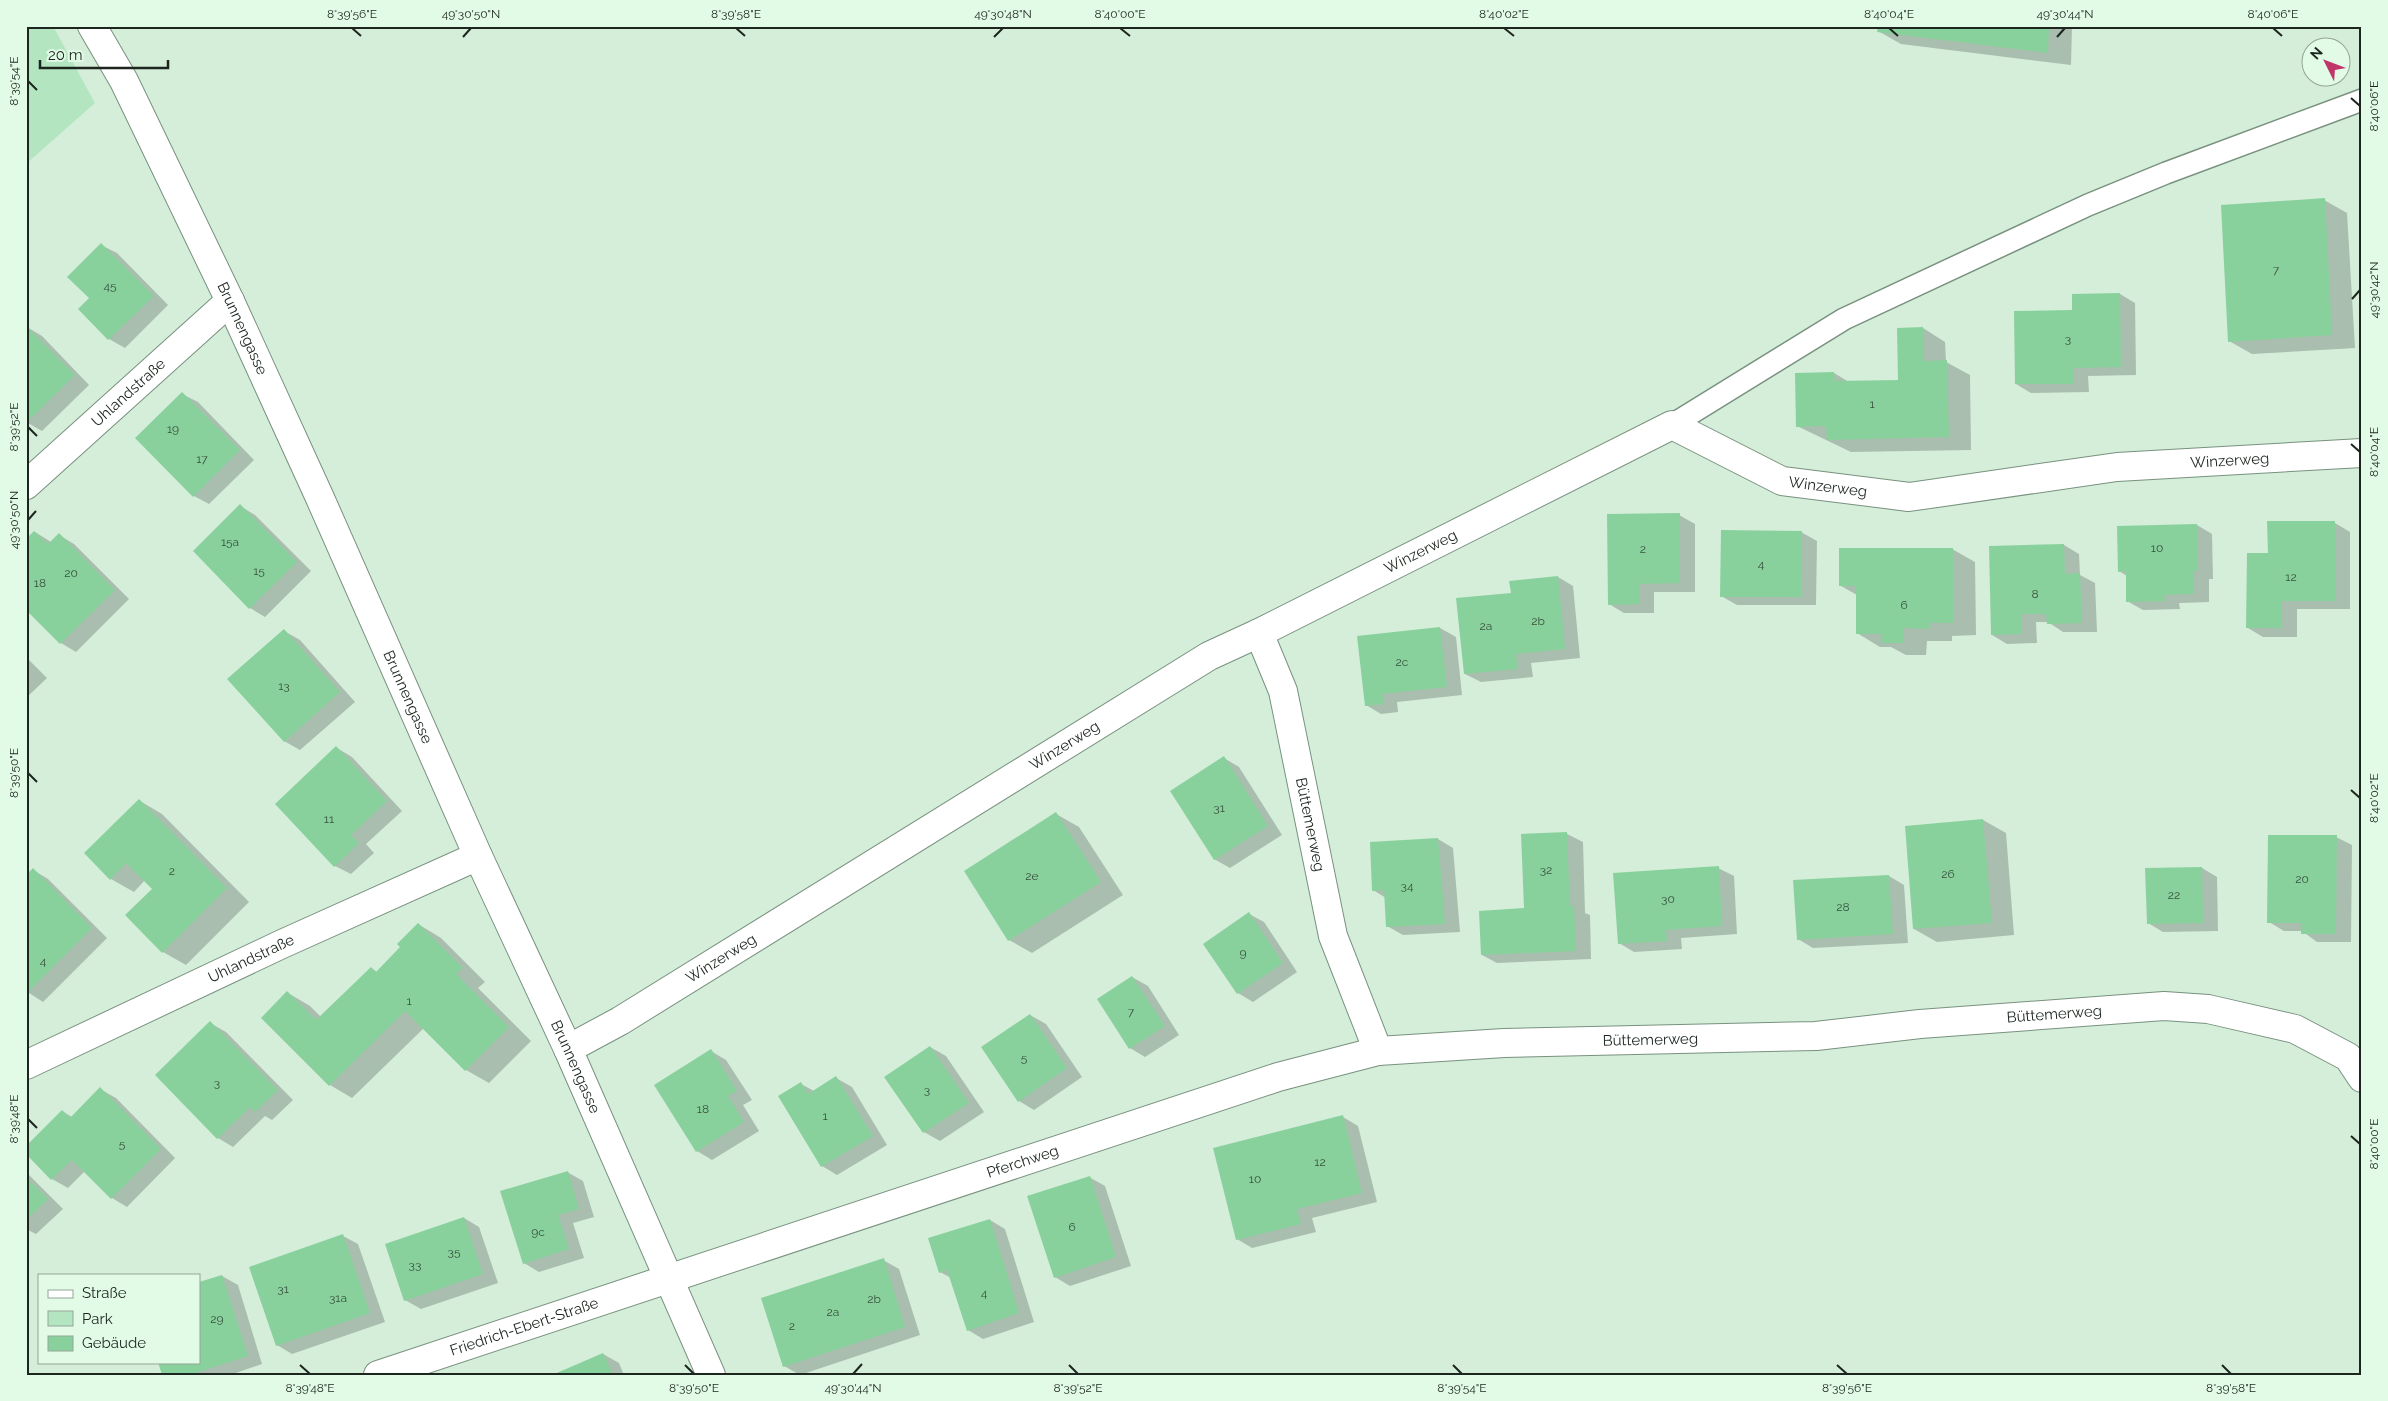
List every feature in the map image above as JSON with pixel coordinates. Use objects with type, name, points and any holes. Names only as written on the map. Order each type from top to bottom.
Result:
[{"type":"street","name":"Brunnengasse","points":[[92,26],[124,81],[230,301],[320,498],[478,856],[568,1049],[711,1375]]},
{"type":"street","name":"Uhlandstraße","points":[[26,485],[230,301]]},
{"type":"street","name":"Winzerweg","points":[[568,1049],[629,1016],[1209,656],[1259,633],[1672,425],[1782,481],[1909,497],[2117,467],[2362,453]]},
{"type":"street","name":"Büttemerweg","points":[[1259,633],[1283,691],[1334,936],[1378,1051],[1504,1043],[1816,1036],[1920,1024],[2164,1006],[2208,1009],[2295,1029],[2357,1060]]},
{"type":"street","name":"Uhlandstraße","points":[[26,1065],[282,944],[478,856]]},
{"type":"street","name":"Pferchweg","points":[[669,1280],[1278,1077],[1378,1051]]},
{"type":"street","name":"Friedrich-Ebert-Straße","points":[[378,1375],[669,1280]]},
{"type":"lane","points":[[1672,425],[1844,319],[2088,205],[2166,173],[2362,100]]},
{"type":"green space","points":[[26,26],[53,26],[95,103],[26,164]]},
{"type":"building","points":[[1878,26],[2049,26],[2048,53],[1877,32]]},
{"type":"building","points":[[2325,198],[2332,335],[2228,342],[2221,205]]},
{"type":"building","points":[[101,243],[154,296],[108,340],[78,309],[89,298],[67,277]]},
{"type":"building","points":[[2120,293],[2121,367],[2073,368],[2074,384],[2015,384],[2014,311],[2072,310],[2072,294]]},
{"type":"building","points":[[26,326],[75,375],[26,423]]},
{"type":"building","points":[[1923,327],[1924,361],[1947,360],[1949,437],[1827,440],[1826,426],[1796,427],[1795,373],[1834,372],[1835,381],[1898,380],[1897,328]]},
{"type":"building","points":[[182,392],[240,450],[193,497],[135,438]]},
{"type":"building","points":[[240,504],[297,562],[249,609],[193,551]]},
{"type":"building","points":[[1680,513],[1680,583],[1639,584],[1639,604],[1608,605],[1607,514]]},
{"type":"building","points":[[2267,521],[2335,521],[2335,601],[2282,601],[2282,628],[2246,628],[2247,553],[2268,553]]},
{"type":"building","points":[[2197,524],[2198,571],[2194,571],[2194,594],[2164,595],[2165,601],[2126,602],[2126,571],[2118,572],[2117,526]]},
{"type":"building","points":[[1721,530],[1802,531],[1801,597],[1720,597]]},
{"type":"building","points":[[34,531],[48,544],[59,533],[115,590],[60,644],[26,610],[26,539]]},
{"type":"building","points":[[2064,544],[2065,574],[2080,573],[2082,623],[2047,624],[2046,614],[2021,614],[2022,634],[1991,635],[1989,546]]},
{"type":"building","points":[[1839,548],[1953,548],[1953,623],[1930,623],[1930,629],[1904,628],[1903,643],[1882,643],[1882,634],[1856,634],[1856,586],[1839,586]]},
{"type":"building","points":[[1558,576],[1565,649],[1516,654],[1518,669],[1464,674],[1456,598],[1511,593],[1509,581]]},
{"type":"building","points":[[1440,627],[1447,687],[1382,694],[1384,704],[1365,706],[1357,636]]},
{"type":"building","points":[[284,629],[340,692],[284,742],[227,679]]},
{"type":"building","points":[[336,746],[387,801],[351,835],[359,843],[334,867],[275,804]]},
{"type":"building","points":[[1224,756],[1268,826],[1214,860],[1170,791]]},
{"type":"building","points":[[139,799],[227,888],[162,953],[125,915],[152,889],[126,863],[110,880],[84,853]]},
{"type":"building","points":[[1056,812],[1101,882],[1008,941],[964,871]]},
{"type":"building","points":[[1983,819],[1992,923],[1913,929],[1905,826]]},
{"type":"building","points":[[1567,832],[1570,906],[1574,905],[1576,951],[1481,955],[1479,911],[1524,908],[1521,834]]},
{"type":"building","points":[[2268,835],[2337,835],[2336,934],[2301,934],[2301,923],[2267,923]]},
{"type":"building","points":[[1438,838],[1445,924],[1386,927],[1384,890],[1372,891],[1370,842]]},
{"type":"building","points":[[1719,866],[1722,926],[1666,930],[1667,941],[1618,944],[1613,873]]},
{"type":"building","points":[[2202,867],[2203,923],[2147,924],[2145,868]]},
{"type":"building","points":[[33,868],[92,928],[26,994],[26,875]]},
{"type":"building","points":[[1889,875],[1893,934],[1797,940],[1793,880]]},
{"type":"building","points":[[1249,912],[1283,963],[1237,994],[1203,944]]},
{"type":"building","points":[[418,923],[463,968],[456,974],[509,1027],[465,1071],[405,1011],[329,1086],[261,1018],[287,991],[316,1020],[371,967],[376,972],[400,947],[397,944]]},
{"type":"building","points":[[1132,976],[1165,1026],[1129,1049],[1097,999]]},
{"type":"building","points":[[1030,1014],[1067,1068],[1018,1102],[981,1047]]},
{"type":"building","points":[[210,1021],[278,1090],[255,1112],[250,1107],[217,1139],[155,1075]]},
{"type":"building","points":[[930,1046],[969,1103],[923,1133],[884,1077]]},
{"type":"building","points":[[711,1049],[737,1091],[728,1096],[744,1122],[696,1152],[654,1085]]},
{"type":"building","points":[[836,1076],[873,1136],[821,1167],[778,1096],[801,1082],[808,1094]]},
{"type":"building","points":[[100,1087],[161,1149],[111,1199],[72,1160],[51,1180],[26,1154],[26,1146],[62,1110],[70,1118]]},
{"type":"building","points":[[1343,1115],[1362,1193],[1297,1209],[1301,1224],[1236,1240],[1213,1148]]},
{"type":"building","points":[[568,1171],[579,1209],[558,1215],[569,1249],[523,1264],[500,1191]]},
{"type":"building","points":[[1090,1176],[1116,1257],[1054,1278],[1027,1196]]},
{"type":"building","points":[[26,1177],[48,1199],[26,1220]]},
{"type":"building","points":[[464,1217],[483,1274],[404,1301],[385,1244]]},
{"type":"building","points":[[990,1219],[1019,1313],[967,1331],[947,1270],[939,1273],[928,1238]]},
{"type":"building","points":[[343,1234],[370,1313],[276,1346],[249,1267]]},
{"type":"building","points":[[884,1258],[905,1327],[783,1367],[761,1298]]},
{"type":"building","points":[[222,1275],[248,1356],[189,1375],[162,1375],[159,1364],[200,1364],[200,1282]]},
{"type":"building","points":[[603,1353],[613,1375],[552,1375]]}]
